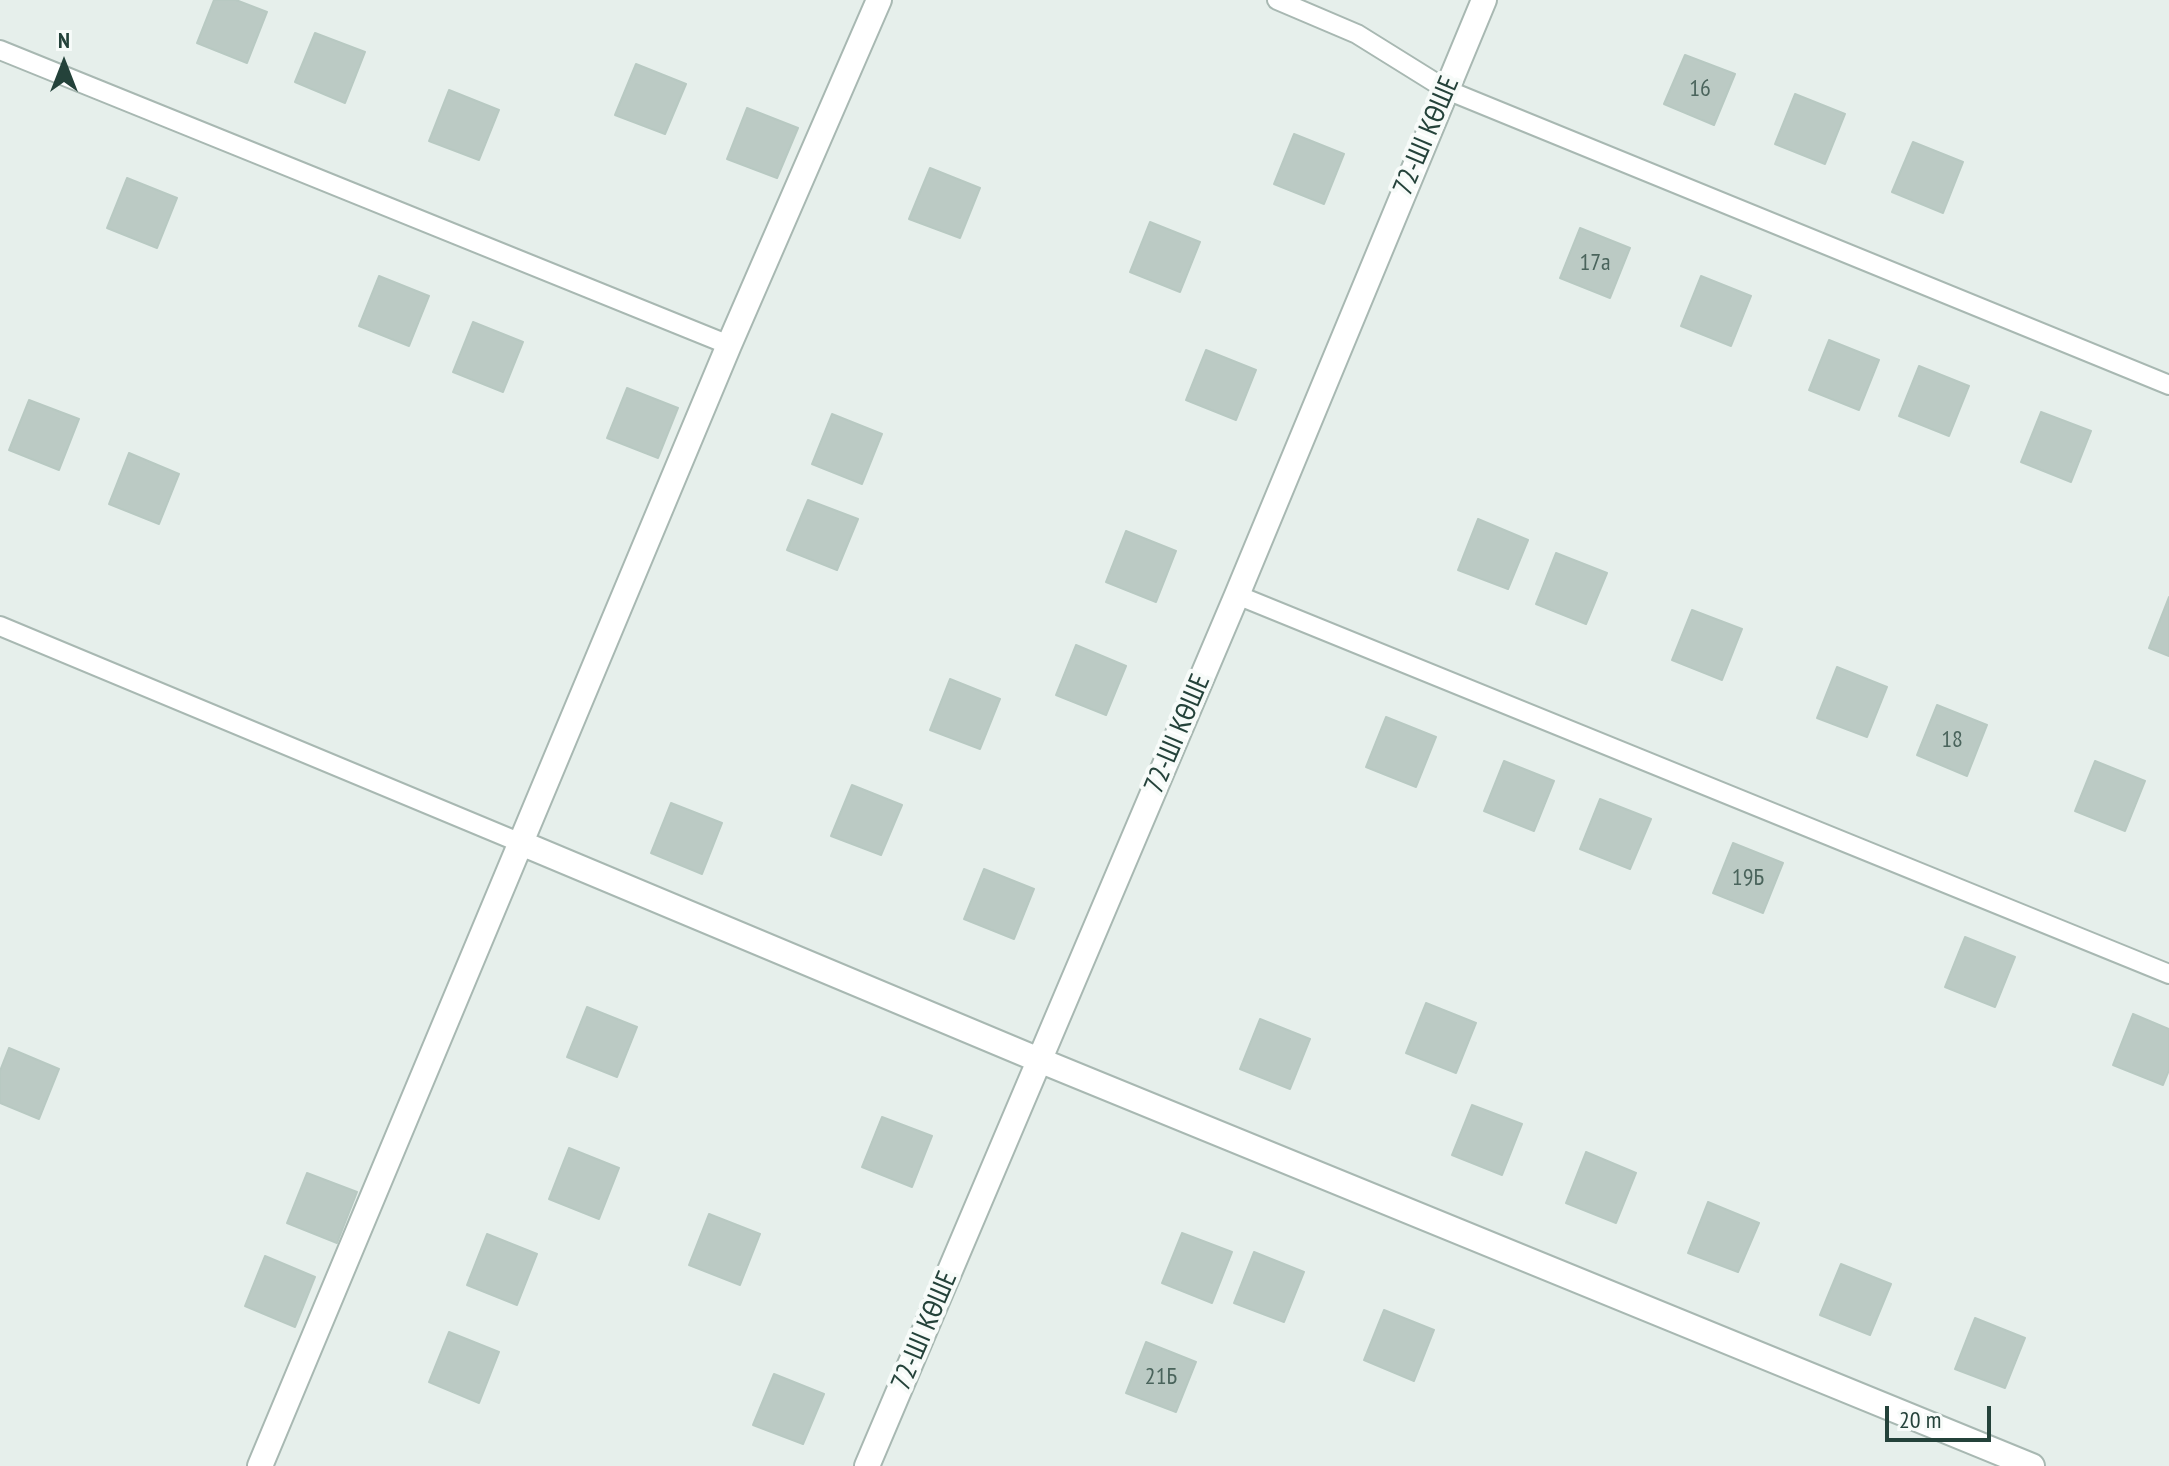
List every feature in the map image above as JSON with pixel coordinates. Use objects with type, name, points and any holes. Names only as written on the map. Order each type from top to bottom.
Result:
[{"type":"street","points":[[260,1466],[729,345],[879,0]]},
{"type":"street","name":"72-ШІ КӨШЕ","points":[[867,1466],[1237,595],[1484,0]]},
{"type":"street","points":[[521,843],[1039,1060],[2032,1466]]},
{"type":"lane","points":[[1277,0],[1357,34],[1447,90],[2169,385]]},
{"type":"lane","points":[[0,50],[729,345]]},
{"type":"lane","points":[[1237,595],[2169,974]]},
{"type":"lane","points":[[0,626],[521,843]]},
{"type":"building","points":[[214,0],[236,0],[267,12],[247,63],[197,43]]},
{"type":"building","points":[[315,33],[365,52],[345,103],[295,82]]},
{"type":"building","points":[[1685,55],[1735,74],[1714,125],[1664,104]]},
{"type":"building","points":[[636,64],[686,84],[665,134],[615,115]]},
{"type":"building","points":[[449,90],[499,110],[479,160],[429,141]]},
{"type":"building","points":[[1795,94],[1845,114],[1825,164],[1775,144]]},
{"type":"building","points":[[747,108],[798,128],[777,178],[727,159]]},
{"type":"building","points":[[1294,134],[1344,154],[1324,204],[1274,184]]},
{"type":"building","points":[[1913,142],[1963,162],[1943,213],[1892,192]]},
{"type":"building","points":[[930,168],[980,188],[960,238],[909,219]]},
{"type":"building","points":[[127,178],[177,198],[157,248],[107,228]]},
{"type":"building","points":[[1150,222],[1200,242],[1180,292],[1130,272]]},
{"type":"building","points":[[1580,228],[1630,248],[1610,298],[1560,278]]},
{"type":"building","points":[[379,276],[429,296],[409,346],[359,326]]},
{"type":"building","points":[[1701,276],[1751,296],[1731,346],[1681,326]]},
{"type":"building","points":[[473,322],[523,342],[503,392],[453,372]]},
{"type":"building","points":[[1829,340],[1879,360],[1859,410],[1809,390]]},
{"type":"building","points":[[1206,350],[1256,370],[1236,420],[1186,400]]},
{"type":"building","points":[[1919,366],[1969,386],[1949,436],[1899,416]]},
{"type":"building","points":[[627,388],[678,408],[658,458],[607,438]]},
{"type":"building","points":[[29,400],[79,419],[59,470],[9,450]]},
{"type":"building","points":[[2041,412],[2091,431],[2071,482],[2021,462]]},
{"type":"building","points":[[832,414],[882,434],[862,484],[812,464]]},
{"type":"building","points":[[129,453],[179,474],[159,524],[109,504]]},
{"type":"building","points":[[808,500],[858,519],[837,570],[787,550]]},
{"type":"building","points":[[1478,519],[1528,540],[1508,589],[1458,570]]},
{"type":"building","points":[[1126,531],[1176,551],[1156,602],[1106,582]]},
{"type":"building","points":[[1556,553],[1607,573],[1586,624],[1536,604]]},
{"type":"building","points":[[2169,597],[2169,656],[2149,648]]},
{"type":"building","points":[[1692,610],[1742,629],[1722,680],[1672,660]]},
{"type":"building","points":[[1076,645],[1126,666],[1106,715],[1056,695]]},
{"type":"building","points":[[1837,667],[1887,687],[1867,737],[1817,718]]},
{"type":"building","points":[[950,679],[1000,699],[980,749],[930,730]]},
{"type":"building","points":[[1937,705],[1987,725],[1967,776],[1917,755]]},
{"type":"building","points":[[1386,717],[1436,737],[1416,787],[1366,767]]},
{"type":"building","points":[[1504,761],[1554,781],[1534,831],[1484,811]]},
{"type":"building","points":[[2095,761],[2145,781],[2125,831],[2075,811]]},
{"type":"building","points":[[852,785],[902,805],[881,855],[831,836]]},
{"type":"building","points":[[1600,799],[1651,819],[1630,869],[1580,849]]},
{"type":"building","points":[[671,803],[722,823],[702,874],[651,853]]},
{"type":"building","points":[[1733,843],[1783,863],[1763,913],[1713,893]]},
{"type":"building","points":[[984,869],[1034,889],[1014,939],[964,919]]},
{"type":"building","points":[[1965,937],[2015,957],[1995,1007],[1945,987]]},
{"type":"building","points":[[1426,1003],[1476,1023],[1456,1073],[1406,1053]]},
{"type":"building","points":[[587,1007],[637,1027],[617,1077],[567,1057]]},
{"type":"building","points":[[2133,1014],[2169,1029],[2169,1070],[2163,1085],[2113,1065]]},
{"type":"building","points":[[1260,1019],[1310,1039],[1290,1089],[1240,1069]]},
{"type":"building","points":[[9,1048],[59,1069],[39,1119],[0,1103],[0,1071]]},
{"type":"building","points":[[1472,1105],[1522,1124],[1502,1175],[1452,1155]]},
{"type":"building","points":[[882,1117],[932,1136],[912,1187],[862,1167]]},
{"type":"building","points":[[569,1148],[619,1168],[599,1219],[549,1199]]},
{"type":"building","points":[[1586,1152],[1636,1173],[1616,1223],[1566,1203]]},
{"type":"building","points":[[307,1173],[357,1192],[337,1243],[287,1223]]},
{"type":"building","points":[[1708,1202],[1759,1223],[1738,1272],[1688,1253]]},
{"type":"building","points":[[709,1214],[760,1234],[740,1285],[689,1265]]},
{"type":"building","points":[[1182,1233],[1232,1252],[1212,1303],[1162,1283]]},
{"type":"building","points":[[487,1234],[537,1254],[517,1305],[467,1285]]},
{"type":"building","points":[[1254,1252],[1304,1272],[1284,1322],[1234,1303]]},
{"type":"building","points":[[265,1256],[315,1277],[295,1327],[245,1306]]},
{"type":"building","points":[[1841,1264],[1891,1284],[1870,1335],[1820,1315]]},
{"type":"building","points":[[1384,1310],[1434,1330],[1414,1381],[1364,1360]]},
{"type":"building","points":[[1975,1318],[2025,1338],[2005,1388],[1955,1369]]},
{"type":"building","points":[[449,1332],[499,1352],[479,1403],[429,1382]]},
{"type":"building","points":[[1146,1342],[1196,1362],[1176,1412],[1126,1393]]},
{"type":"building","points":[[774,1374],[824,1394],[803,1444],[753,1425]]}]
